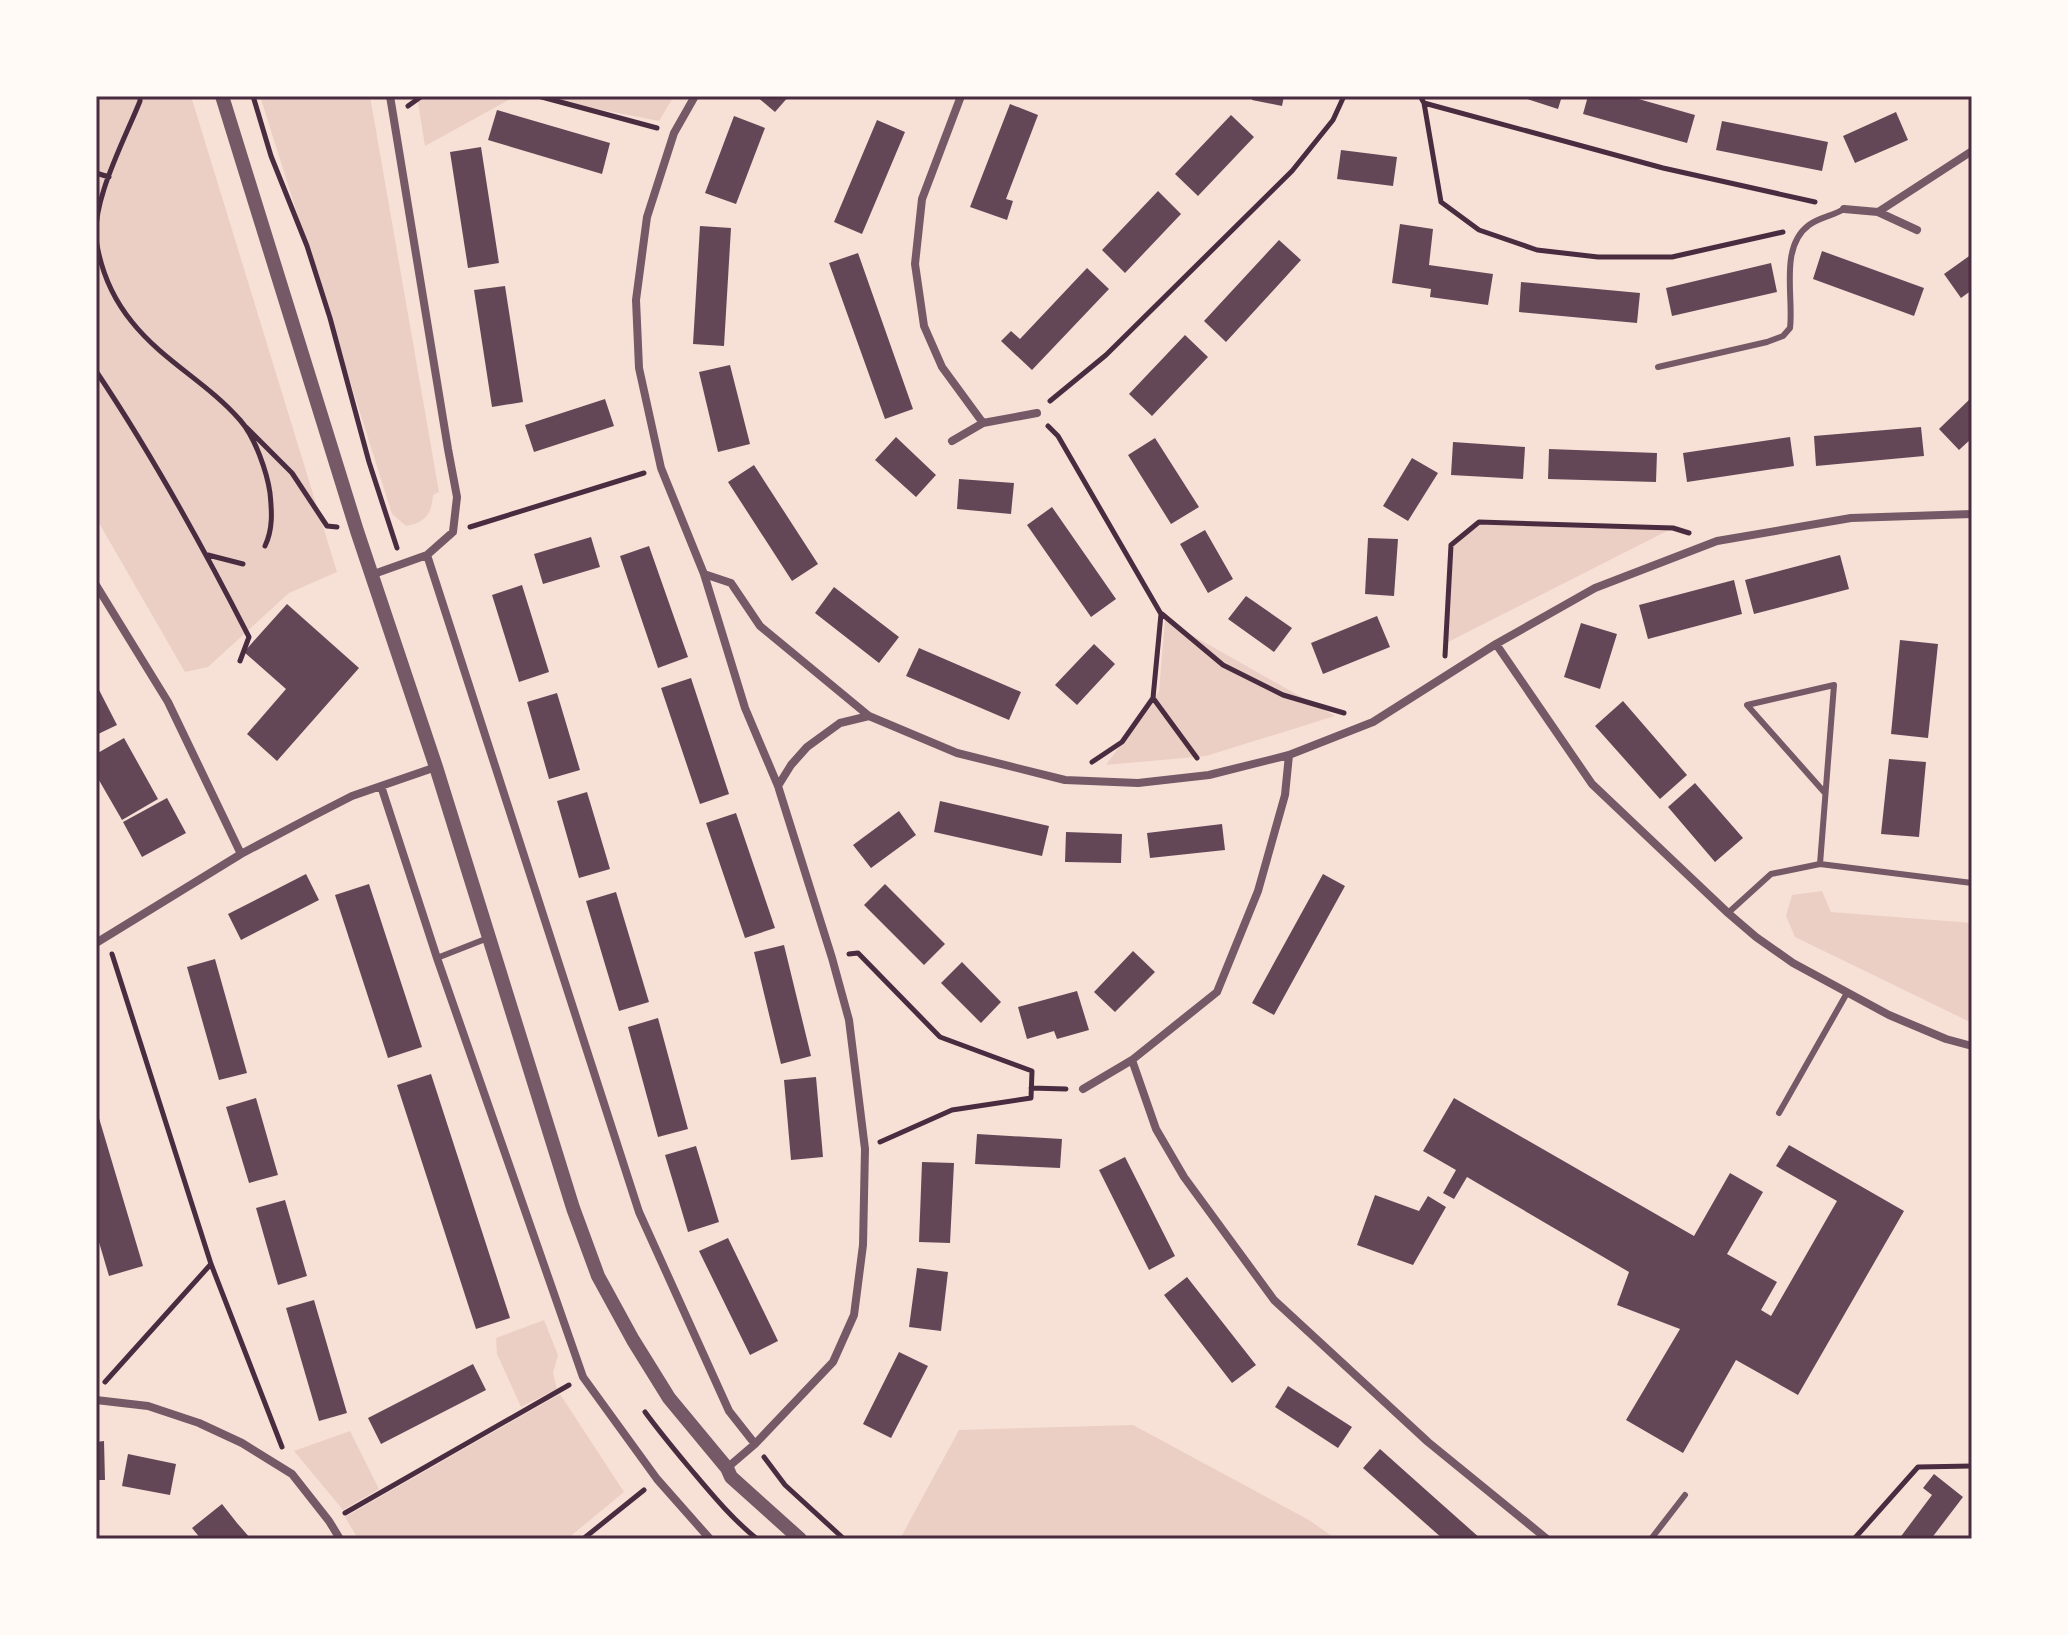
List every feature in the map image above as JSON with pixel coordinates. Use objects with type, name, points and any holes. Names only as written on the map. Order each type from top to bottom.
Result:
[{"type":"street","points":[[222,96],[371,575],[436,767],[573,1208],[598,1276],[669,1398],[727,1468],[731,1477],[800,1539]]},
{"type":"street","points":[[371,575],[427,555],[453,532],[457,497],[390,96]]},
{"type":"street","points":[[695,96],[674,133],[647,217],[636,300],[639,368],[661,468],[704,574],[745,708],[778,786],[832,958],[849,1020],[865,1149],[863,1245],[854,1315],[833,1362],[755,1444],[727,1468]]},
{"type":"street","points":[[961,96],[922,199],[915,264],[924,326],[942,367],[983,423]]},
{"type":"street","points":[[1878,212],[1972,151]]},
{"type":"street","points":[[1844,209],[1878,212],[1917,230]]},
{"type":"street","points":[[952,441],[983,423],[1037,413]]},
{"type":"street","points":[[704,574],[731,583],[760,626],[869,716],[957,753],[1065,780],[1138,783],[1209,775],[1289,755],[1373,722],[1496,644],[1595,588],[1717,541],[1851,518],[1972,514]]},
{"type":"street","points":[[427,555],[639,1212],[729,1411],[755,1444]]},
{"type":"street","points":[[96,585],[168,702],[241,854]]},
{"type":"street","points":[[1496,644],[1592,784],[1756,937],[1793,963],[1889,1015],[1946,1039],[1972,1046]]},
{"type":"street","points":[[778,786],[807,747],[840,723],[869,716]]},
{"type":"street","points":[[1083,1089],[1132,1060],[1217,992],[1258,891],[1285,795],[1289,755]]},
{"type":"street","points":[[96,943],[241,854],[352,796],[436,767]]},
{"type":"street","points":[[381,786],[437,958],[583,1377],[657,1479],[710,1539]]},
{"type":"street","points":[[1132,1060],[1156,1129],[1177,1165],[1274,1300],[1428,1442],[1547,1539]]},
{"type":"street","points":[[96,1400],[148,1406],[199,1423],[242,1443],[292,1474],[340,1539]]},
{"type":"lane","points":[[1658,367],[1783,336],[1790,328],[1791,260],[1796,240],[1807,226],[1844,209]]},
{"type":"lane","points":[[1820,864],[1834,685],[1747,705],[1825,793]]},
{"type":"lane","points":[[1728,913],[1771,874],[1820,864],[1972,883]]},
{"type":"lane","points":[[437,958],[488,938]]},
{"type":"lane","points":[[1779,1113],[1847,993]]},
{"type":"lane","points":[[1651,1539],[1685,1495]]},
{"type":"path","points":[[140,96],[96,218],[96,244],[114,297],[154,346],[226,405],[292,473],[327,526],[357,531]]},
{"type":"path","points":[[253,96],[271,156],[330,318],[369,462],[402,564]]},
{"type":"path","points":[[538,96],[674,133]]},
{"type":"path","points":[[1344,96],[1333,120],[1292,171],[1106,355],[1037,413],[1058,436],[1161,614],[1223,665],[1283,695],[1373,722]]},
{"type":"path","points":[[1420,96],[1424,103],[1441,202],[1479,230],[1537,250],[1598,257],[1672,257],[1807,226]]},
{"type":"path","points":[[1424,103],[1663,168],[1844,209]]},
{"type":"path","points":[[96,173],[109,177]]},
{"type":"path","points":[[96,371],[129,420],[207,555],[249,637],[240,661]]},
{"type":"path","points":[[243,423],[267,476],[272,509],[271,534],[265,546]]},
{"type":"path","points":[[453,532],[661,468]]},
{"type":"path","points":[[1444,677],[1451,545],[1479,522],[1673,528],[1717,541]]},
{"type":"path","points":[[207,555],[243,564]]},
{"type":"path","points":[[1065,780],[1122,742],[1153,698],[1161,614]]},
{"type":"path","points":[[1153,698],[1209,775]]},
{"type":"path","points":[[107,937],[211,1264],[292,1474]]},
{"type":"path","points":[[832,958],[858,953],[940,1037],[1032,1071],[1031,1098],[952,1110],[865,1149]]},
{"type":"path","points":[[1031,1088],[1083,1089]]},
{"type":"path","points":[[96,1392],[211,1264]]},
{"type":"path","points":[[329,1521],[583,1377]]},
{"type":"path","points":[[645,1412],[708,1492],[757,1539]]},
{"type":"path","points":[[755,1444],[785,1485],[844,1539]]},
{"type":"path","points":[[1854,1539],[1918,1467],[1972,1466]]},
{"type":"path","points":[[583,1539],[657,1479]]},
{"type":"shaded area","points":[[96,96],[191,96],[337,572],[289,593],[208,667],[185,672],[96,518]]},
{"type":"shaded area","points":[[260,96],[370,96],[439,492],[433,495],[431,507],[423,520],[413,525],[406,526],[392,514]]},
{"type":"shaded area","points":[[417,96],[516,96],[425,146]]},
{"type":"shaded area","points":[[531,96],[674,96],[659,121]]},
{"type":"shaded area","points":[[1479,522],[1673,528],[1446,643],[1451,545]]},
{"type":"shaded area","points":[[1165,620],[1335,716],[1206,756],[1106,765],[1159,691]]},
{"type":"shaded area","points":[[1822,891],[1831,912],[1972,923],[1972,1023],[1795,937],[1786,916],[1792,895]]},
{"type":"shaded area","points":[[544,1320],[558,1355],[553,1373],[557,1389],[521,1407],[497,1354],[496,1338]]},
{"type":"shaded area","points":[[560,1394],[624,1492],[567,1539],[358,1539],[345,1517]]},
{"type":"shaded area","points":[[1133,1425],[1309,1520],[1336,1539],[900,1539],[959,1430]]},
{"type":"shaded area","points":[[350,1431],[379,1489],[343,1510],[294,1451]]},
{"type":"building","points":[[756,96],[789,96],[775,112]]},
{"type":"building","points":[[1253,96],[1284,96],[1282,106],[1252,100]]},
{"type":"building","points":[[1518,96],[1562,96],[1558,109]]},
{"type":"building","points":[[1588,96],[1628,96],[1695,115],[1687,143],[1583,114]]},
{"type":"building","points":[[1010,104],[1038,115],[1006,199],[1013,201],[1007,220],[970,207]]},
{"type":"building","points":[[497,110],[610,143],[602,174],[488,140]]},
{"type":"building","points":[[1896,112],[1908,140],[1855,163],[1843,136]]},
{"type":"building","points":[[1231,115],[1254,137],[1198,196],[1175,174]]},
{"type":"building","points":[[734,116],[765,128],[736,204],[705,193]]},
{"type":"building","points":[[877,120],[905,132],[862,234],[834,222]]},
{"type":"building","points":[[1722,121],[1828,142],[1822,171],[1716,150]]},
{"type":"building","points":[[481,147],[499,263],[468,268],[450,152]]},
{"type":"building","points":[[1341,150],[1397,157],[1393,186],[1337,179]]},
{"type":"building","points":[[1158,191],[1181,214],[1125,273],[1102,250]]},
{"type":"building","points":[[1400,224],[1433,229],[1429,265],[1493,274],[1488,305],[1430,297],[1431,289],[1392,283]]},
{"type":"building","points":[[700,226],[731,228],[724,346],[693,344]]},
{"type":"building","points":[[1279,240],[1301,260],[1226,342],[1204,321]]},
{"type":"building","points":[[1822,251],[1924,288],[1914,316],[1813,279]]},
{"type":"building","points":[[858,253],[913,409],[885,419],[829,263]]},
{"type":"building","points":[[1972,254],[1972,290],[1961,298],[1944,274]]},
{"type":"building","points":[[1771,263],[1777,292],[1672,316],[1666,288]]},
{"type":"building","points":[[1087,268],[1109,289],[1032,370],[1001,341],[1011,331],[1020,339]]},
{"type":"building","points":[[1521,282],[1640,293],[1637,323],[1519,312]]},
{"type":"building","points":[[505,286],[523,402],[492,407],[474,290]]},
{"type":"building","points":[[1185,335],[1208,357],[1152,416],[1129,394]]},
{"type":"building","points":[[730,365],[750,444],[718,452],[699,372]]},
{"type":"building","points":[[1972,397],[1972,438],[1959,450],[1939,429]]},
{"type":"building","points":[[605,399],[614,426],[534,452],[525,425]]},
{"type":"building","points":[[1921,427],[1924,456],[1816,466],[1814,436]]},
{"type":"building","points":[[896,437],[936,475],[916,497],[875,460]]},
{"type":"building","points":[[1790,437],[1794,466],[1687,482],[1683,453]]},
{"type":"building","points":[[1155,438],[1199,507],[1171,524],[1128,455]]},
{"type":"building","points":[[1453,442],[1525,447],[1523,479],[1451,475]]},
{"type":"building","points":[[1549,449],[1657,453],[1656,482],[1548,479]]},
{"type":"building","points":[[1412,458],[1438,473],[1408,521],[1383,506]]},
{"type":"building","points":[[754,465],[818,564],[792,581],[728,482]]},
{"type":"building","points":[[959,479],[1014,483],[1011,514],[957,509]]},
{"type":"building","points":[[1052,507],[1116,599],[1091,617],[1027,525]]},
{"type":"building","points":[[1205,530],[1233,579],[1208,593],[1180,544]]},
{"type":"building","points":[[591,537],[600,567],[543,584],[534,554]]},
{"type":"building","points":[[1368,538],[1398,539],[1394,596],[1365,594]]},
{"type":"building","points":[[649,546],[688,657],[658,668],[620,556]]},
{"type":"building","points":[[1840,555],[1849,589],[1754,614],[1745,580]]},
{"type":"building","points":[[1734,580],[1742,614],[1648,639],[1639,605]]},
{"type":"building","points":[[522,585],[549,672],[519,682],[492,595]]},
{"type":"building","points":[[834,587],[899,637],[879,663],[815,613]]},
{"type":"building","points":[[1246,596],[1292,628],[1274,652],[1228,619]]},
{"type":"building","points":[[287,604],[359,668],[277,761],[247,734],[286,689],[244,652]]},
{"type":"building","points":[[1377,616],[1390,647],[1323,674],[1311,643]]},
{"type":"building","points":[[1581,623],[1617,634],[1600,689],[1564,677]]},
{"type":"building","points":[[1900,640],[1938,644],[1928,738],[1891,734]]},
{"type":"building","points":[[1094,644],[1115,664],[1077,705],[1055,685]]},
{"type":"building","points":[[919,648],[1021,692],[1009,720],[906,676]]},
{"type":"building","points":[[691,678],[729,794],[700,804],[661,688]]},
{"type":"building","points":[[96,684],[117,725],[96,735]]},
{"type":"building","points":[[557,693],[580,770],[549,779],[527,702]]},
{"type":"building","points":[[1623,701],[1687,775],[1660,799],[1595,726]]},
{"type":"building","points":[[124,738],[158,799],[122,820],[96,775],[96,754]]},
{"type":"building","points":[[1889,759],[1926,762],[1919,837],[1881,834]]},
{"type":"building","points":[[1695,783],[1743,838],[1715,862],[1668,807]]},
{"type":"building","points":[[587,792],[610,869],[579,878],[557,801]]},
{"type":"building","points":[[167,798],[186,833],[142,857],[123,822]]},
{"type":"building","points":[[940,801],[1049,826],[1042,856],[934,832]]},
{"type":"building","points":[[899,811],[916,835],[871,868],[853,845]]},
{"type":"building","points":[[736,813],[775,928],[745,938],[706,823]]},
{"type":"building","points":[[1222,824],[1225,850],[1150,858],[1147,833]]},
{"type":"building","points":[[1066,832],[1122,834],[1121,863],[1065,862]]},
{"type":"building","points":[[306,874],[319,900],[241,940],[228,914]]},
{"type":"building","points":[[1323,874],[1345,886],[1274,1015],[1252,1003]]},
{"type":"building","points":[[369,884],[422,1047],[388,1058],[335,895]]},
{"type":"building","points":[[885,884],[945,944],[924,965],[864,905]]},
{"type":"building","points":[[616,892],[649,1002],[619,1011],[586,901]]},
{"type":"building","points":[[784,945],[811,1056],[781,1064],[754,952]]},
{"type":"building","points":[[1133,951],[1155,972],[1115,1012],[1094,992]]},
{"type":"building","points":[[215,959],[247,1073],[219,1080],[187,967]]},
{"type":"building","points":[[962,962],[1001,1002],[981,1023],[941,983]]},
{"type":"building","points":[[1077,991],[1089,1030],[1057,1039],[1054,1031],[1027,1039],[1018,1007]]},
{"type":"building","points":[[658,1018],[688,1129],[658,1137],[628,1027]]},
{"type":"building","points":[[431,1074],[510,1318],[476,1329],[397,1085]]},
{"type":"building","points":[[816,1077],[823,1157],[791,1160],[784,1080]]},
{"type":"building","points":[[256,1098],[278,1175],[249,1183],[226,1107]]},
{"type":"building","points":[[1454,1098],[1694,1236],[1730,1173],[1763,1192],[1727,1254],[1777,1282],[1761,1310],[1771,1316],[1837,1201],[1776,1166],[1789,1145],[1904,1211],[1798,1395],[1736,1360],[1683,1453],[1626,1420],[1680,1329],[1617,1305],[1629,1272],[1467,1177],[1454,1199],[1443,1193],[1456,1170],[1423,1151]]},
{"type":"building","points":[[96,1108],[143,1266],[109,1276],[96,1232]]},
{"type":"building","points":[[977,1134],[1062,1139],[1060,1168],[975,1164]]},
{"type":"building","points":[[696,1146],[719,1222],[688,1232],[665,1155]]},
{"type":"building","points":[[1125,1157],[1175,1256],[1149,1270],[1099,1170]]},
{"type":"building","points":[[922,1162],[954,1163],[950,1243],[919,1242]]},
{"type":"building","points":[[1375,1195],[1419,1211],[1428,1196],[1446,1207],[1413,1265],[1357,1245]]},
{"type":"building","points":[[285,1200],[307,1276],[278,1285],[256,1208]]},
{"type":"building","points":[[728,1238],[778,1341],[750,1355],[699,1251]]},
{"type":"building","points":[[917,1268],[948,1272],[941,1331],[909,1327]]},
{"type":"building","points":[[1187,1277],[1256,1365],[1232,1383],[1164,1295]]},
{"type":"building","points":[[314,1300],[347,1413],[319,1421],[286,1308]]},
{"type":"building","points":[[899,1352],[928,1366],[891,1438],[863,1424]]},
{"type":"building","points":[[473,1364],[486,1390],[381,1444],[368,1418]]},
{"type":"building","points":[[1288,1386],[1352,1427],[1338,1448],[1275,1407]]},
{"type":"building","points":[[104,1441],[105,1480],[96,1480],[96,1442]]},
{"type":"building","points":[[1380,1449],[1481,1539],[1443,1539],[1363,1468]]},
{"type":"building","points":[[128,1454],[176,1464],[170,1495],[122,1486]]},
{"type":"building","points":[[1934,1474],[1963,1497],[1931,1539],[1899,1539],[1932,1495],[1923,1488]]},
{"type":"building","points":[[222,1504],[251,1539],[201,1539],[192,1528]]}]
